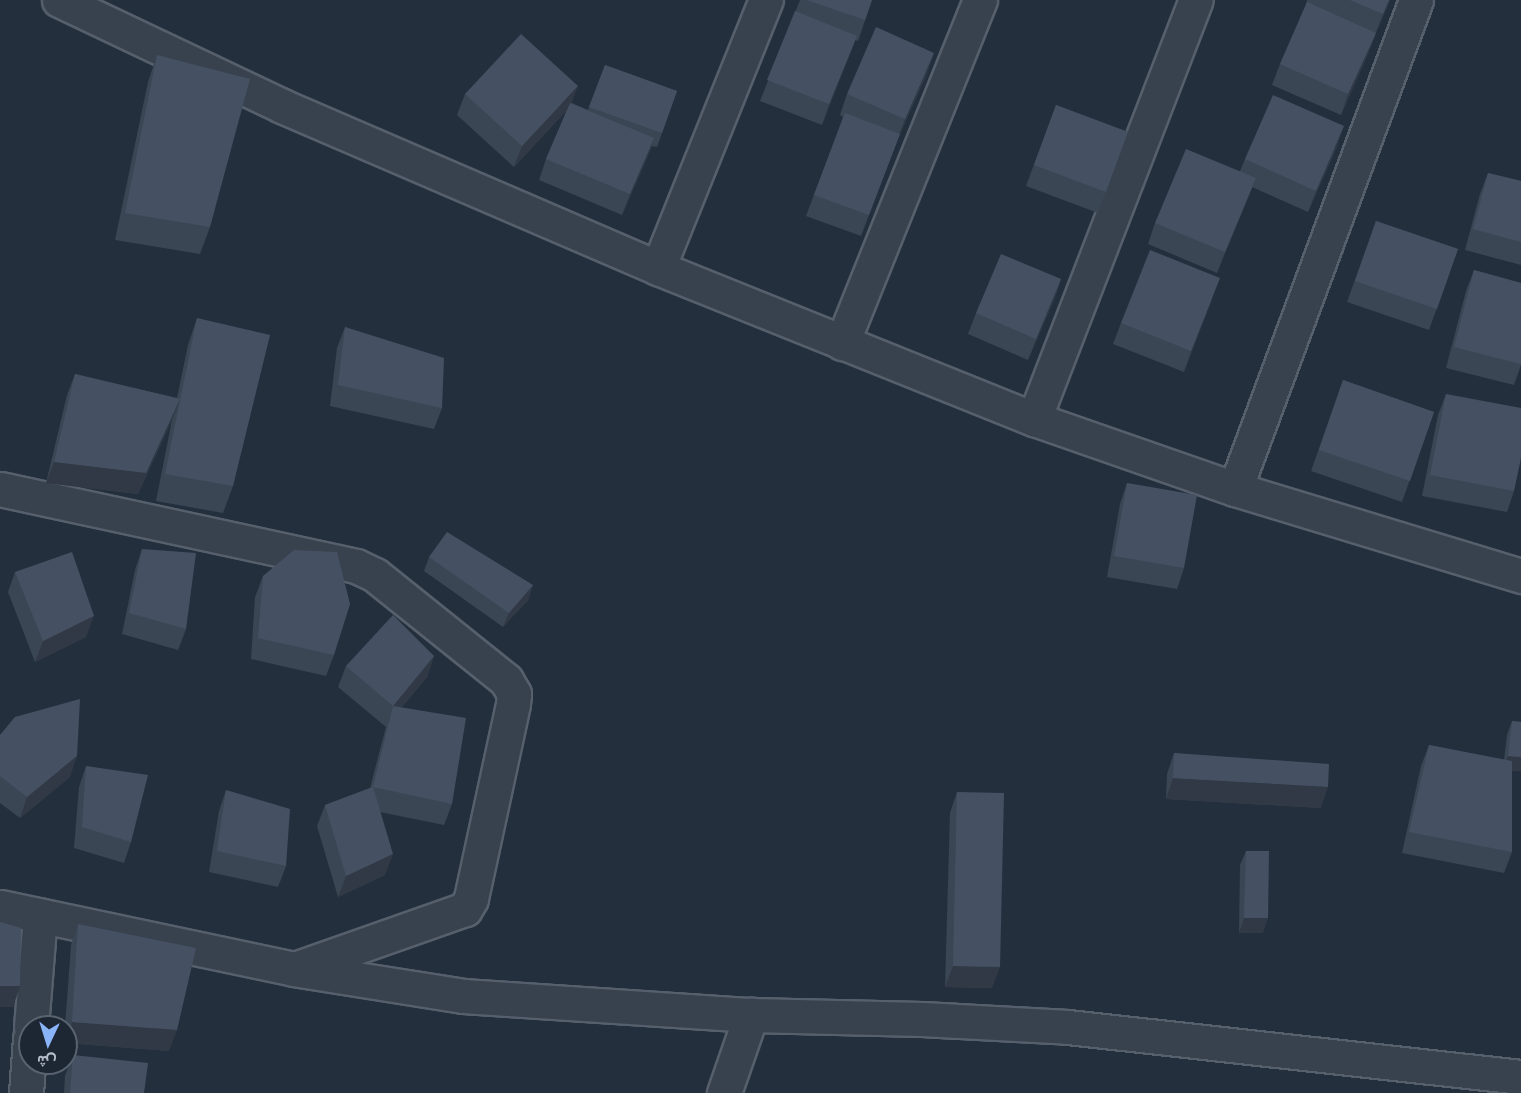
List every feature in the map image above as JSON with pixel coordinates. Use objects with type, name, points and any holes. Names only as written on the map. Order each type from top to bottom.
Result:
[{"type":"street","points":[[59,0],[282,106],[658,268],[1034,419],[1235,489],[1521,576]]},
{"type":"street","points":[[658,268],[766,0]]},
{"type":"street","points":[[842,343],[980,0]]},
{"type":"street","points":[[1034,419],[1196,0]]},
{"type":"street","points":[[1235,489],[1416,0]]},
{"type":"street","points":[[0,489],[362,568],[375,575],[506,680],[514,694],[513,705],[471,899],[465,909],[293,969]]},
{"type":"street","points":[[0,907],[293,969],[463,996],[751,1015],[922,1019],[1068,1027],[1521,1077]]},
{"type":"street","points":[[32,1015],[40,915]]},
{"type":"street","points":[[724,1093],[751,1015]]},
{"type":"street","points":[[26,1093],[27,1075]]},
{"type":"building","points":[[807,0],[872,0],[865,20]]},
{"type":"building","points":[[1350,0],[1389,0],[1383,14]]},
{"type":"building","points":[[1307,2],[1376,33],[1348,94],[1280,64]]},
{"type":"building","points":[[795,11],[857,36],[829,104],[767,80]]},
{"type":"building","points":[[876,27],[934,53],[905,119],[847,94]]},
{"type":"building","points":[[521,34],[578,86],[522,146],[465,94]]},
{"type":"building","points":[[157,55],[250,79],[210,227],[125,213]]},
{"type":"building","points":[[605,65],[677,91],[662,133],[589,107]]},
{"type":"building","points":[[1273,95],[1344,126],[1316,191],[1245,159]]},
{"type":"building","points":[[570,103],[654,138],[630,194],[546,159]]},
{"type":"building","points":[[1056,105],[1128,132],[1106,192],[1034,165]]},
{"type":"building","points":[[845,113],[900,134],[869,215],[814,195]]},
{"type":"building","points":[[1186,149],[1256,178],[1225,252],[1155,223]]},
{"type":"building","points":[[1488,173],[1521,181],[1521,242],[1473,229]]},
{"type":"building","points":[[1376,221],[1458,249],[1437,309],[1355,281]]},
{"type":"building","points":[[1150,250],[1220,278],[1191,351],[1121,323]]},
{"type":"building","points":[[1001,254],[1061,279],[1036,339],[976,313]]},
{"type":"building","points":[[1474,270],[1521,283],[1521,364],[1454,347]]},
{"type":"building","points":[[197,318],[270,335],[233,486],[165,474]]},
{"type":"building","points":[[345,327],[444,358],[442,408],[338,385]]},
{"type":"building","points":[[75,374],[180,399],[146,473],[54,462]]},
{"type":"building","points":[[1343,380],[1434,412],[1410,481],[1319,450]]},
{"type":"building","points":[[1446,394],[1521,408],[1521,458],[1514,491],[1430,475]]},
{"type":"building","points":[[1127,483],[1197,495],[1184,568],[1114,556]]},
{"type":"building","points":[[447,532],[533,585],[509,613],[429,557]]},
{"type":"building","points":[[142,549],[196,553],[186,629],[129,613]]},
{"type":"building","points":[[294,550],[337,552],[350,604],[334,655],[258,638],[263,576]]},
{"type":"building","points":[[72,552],[94,616],[43,641],[15,572]]},
{"type":"building","points":[[393,615],[434,656],[393,706],[346,666]]},
{"type":"building","points":[[80,699],[77,756],[27,797],[0,776],[0,735],[15,717]]},
{"type":"building","points":[[393,706],[466,718],[452,804],[373,787]]},
{"type":"building","points":[[1512,721],[1521,722],[1521,757],[1508,756]]},
{"type":"building","points":[[1429,745],[1512,761],[1512,852],[1409,832]]},
{"type":"building","points":[[1174,753],[1329,764],[1328,787],[1173,778]]},
{"type":"building","points":[[86,766],[148,775],[131,842],[82,827]]},
{"type":"building","points":[[373,787],[393,854],[346,876],[325,805]]},
{"type":"building","points":[[226,790],[290,809],[286,866],[217,851]]},
{"type":"building","points":[[957,792],[1004,793],[1000,967],[953,966]]},
{"type":"building","points":[[1246,851],[1269,851],[1268,918],[1244,918]]},
{"type":"building","points":[[0,922],[21,928],[20,986],[0,986]]},
{"type":"building","points":[[78,924],[196,948],[177,1030],[78,1022],[78,1015],[72,1015]]},
{"type":"building","points":[[78,1056],[148,1063],[144,1093],[70,1093],[71,1075],[78,1075]]}]
